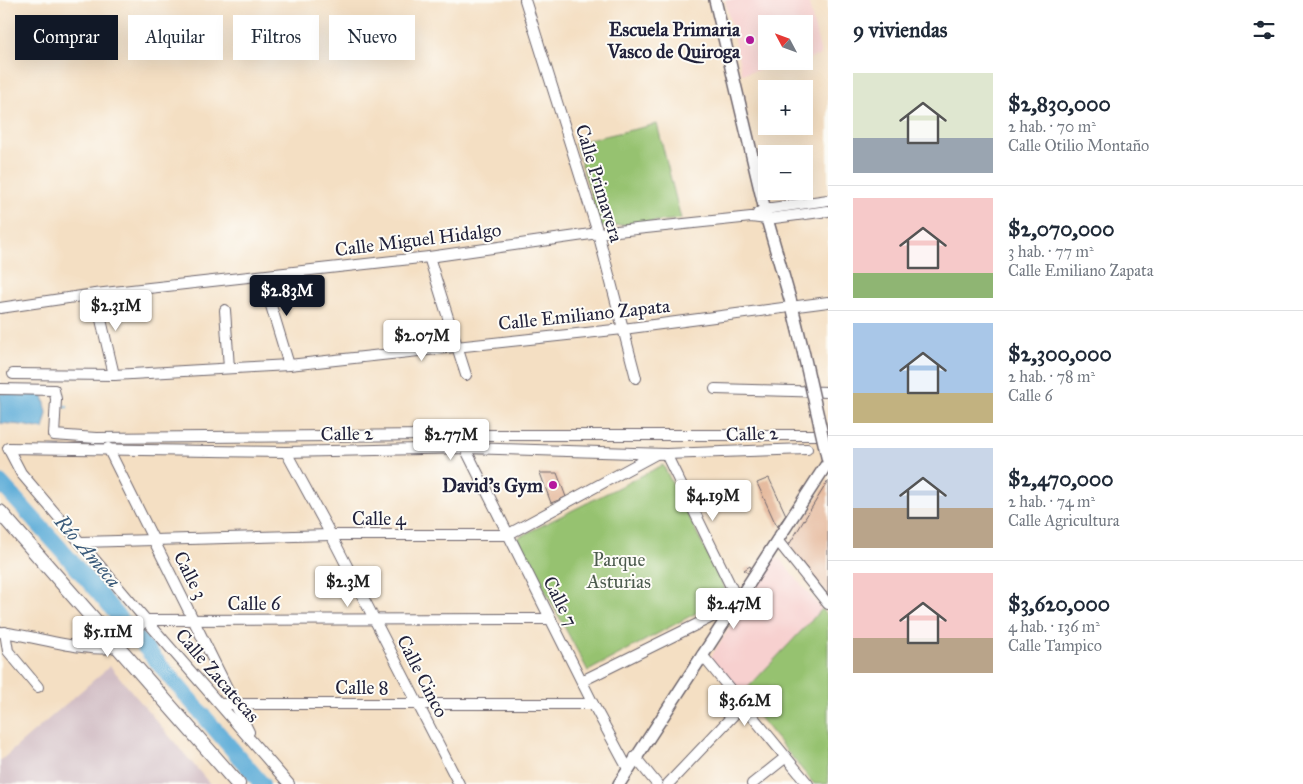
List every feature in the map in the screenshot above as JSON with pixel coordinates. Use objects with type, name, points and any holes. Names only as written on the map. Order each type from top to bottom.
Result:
[{"type":"main road","points":[[0,512],[120,643],[238,784]]},
{"type":"street","name":"Calle Primavera","points":[[524,0],[598,233],[636,378]]},
{"type":"street","points":[[619,784],[777,540],[825,472],[828,461],[792,306],[766,214],[716,0]]},
{"type":"street","name":"Calle Miguel Hidalgo","points":[[0,308],[95,294],[428,256],[598,233],[751,218],[828,200]]},
{"type":"street","name":"Calle Miguel Hidalgo","points":[[766,214],[828,211]]},
{"type":"street","points":[[428,256],[466,375]]},
{"type":"street","points":[[262,276],[289,364]]},
{"type":"street","points":[[95,294],[114,375]]},
{"type":"street","name":"Calle Emiliano Zapata","points":[[13,374],[114,375],[289,364],[623,329],[828,302]]},
{"type":"street","points":[[225,310],[229,368]]},
{"type":"street","points":[[715,388],[828,392]]},
{"type":"street","points":[[0,389],[55,395],[54,435],[82,437],[828,434]]},
{"type":"street","points":[[82,437],[93,448]]},
{"type":"street","name":"Calle 2","points":[[8,448],[286,452],[465,448],[662,454],[807,449]]},
{"type":"street","name":"Calle Zacatecas","points":[[8,448],[21,473],[80,542],[142,624],[221,704],[289,784]]},
{"type":"street","name":"Calle 3","points":[[108,448],[256,745]]},
{"type":"street","name":"Calle 7","points":[[465,448],[507,535],[628,769]]},
{"type":"street","name":"Calle Cinco","points":[[286,452],[331,535],[459,784]]},
{"type":"street","points":[[662,454],[736,604]]},
{"type":"street","name":"Calle 4","points":[[80,542],[331,535],[507,535],[662,454]]},
{"type":"street","points":[[777,540],[828,604]]},
{"type":"street","points":[[582,681],[736,604]]},
{"type":"street","name":"Calle 6","points":[[142,624],[194,621],[550,619]]},
{"type":"street","points":[[38,688],[8,651],[3,632],[94,650],[120,643],[142,624]]},
{"type":"street","points":[[702,655],[808,784]]},
{"type":"street","name":"Calle 8","points":[[221,704],[593,704]]},
{"type":"street","points":[[668,784],[743,704]]},
{"type":"street","points":[[752,784],[786,757]]},
{"type":"street","points":[[635,758],[657,784]]},
{"type":"shaded area","name":"Escuela Primaria Vasco de Quiroga","points":[[725,0],[808,0],[812,15],[758,15],[759,70],[742,74]]},
{"type":"shaded area","name":"Escuela Primaria Vasco de Quiroga","points":[[813,21],[821,55],[813,57]]},
{"type":"shaded area","points":[[773,559],[780,559],[822,609],[741,695],[710,658]]},
{"type":"shaded area","points":[[110,666],[210,784],[0,784],[0,761]]},
{"type":"green space","points":[[657,124],[681,219],[601,227],[575,143]]},
{"type":"green space","name":"Parque Asturias","points":[[663,465],[725,589],[722,599],[588,671],[517,538]]},
{"type":"green space","points":[[822,609],[828,616],[828,784],[814,784],[741,695]]},
{"type":"water","points":[[0,393],[43,395],[47,413],[43,429],[0,423]]},
{"type":"building","name":"David's Gym","points":[[540,473],[557,473],[566,497],[551,503]]},
{"type":"building","points":[[769,478],[786,515],[777,527],[757,483]]},
{"type":"building","points":[[828,481],[828,595],[800,560],[787,548]]},
{"type":"building","points":[[750,566],[752,570],[749,574],[744,570]]},
{"type":"waterway","points":[[58,406],[67,407]]},
{"type":"waterway","name":"Río Ameca","points":[[0,482],[59,547],[262,784]]},
{"type":"place","name":"Escuela Primaria Vasco de Quiroga","points":[[750,40]]},
{"type":"place","name":"David's Gym","points":[[553,485]]}]
